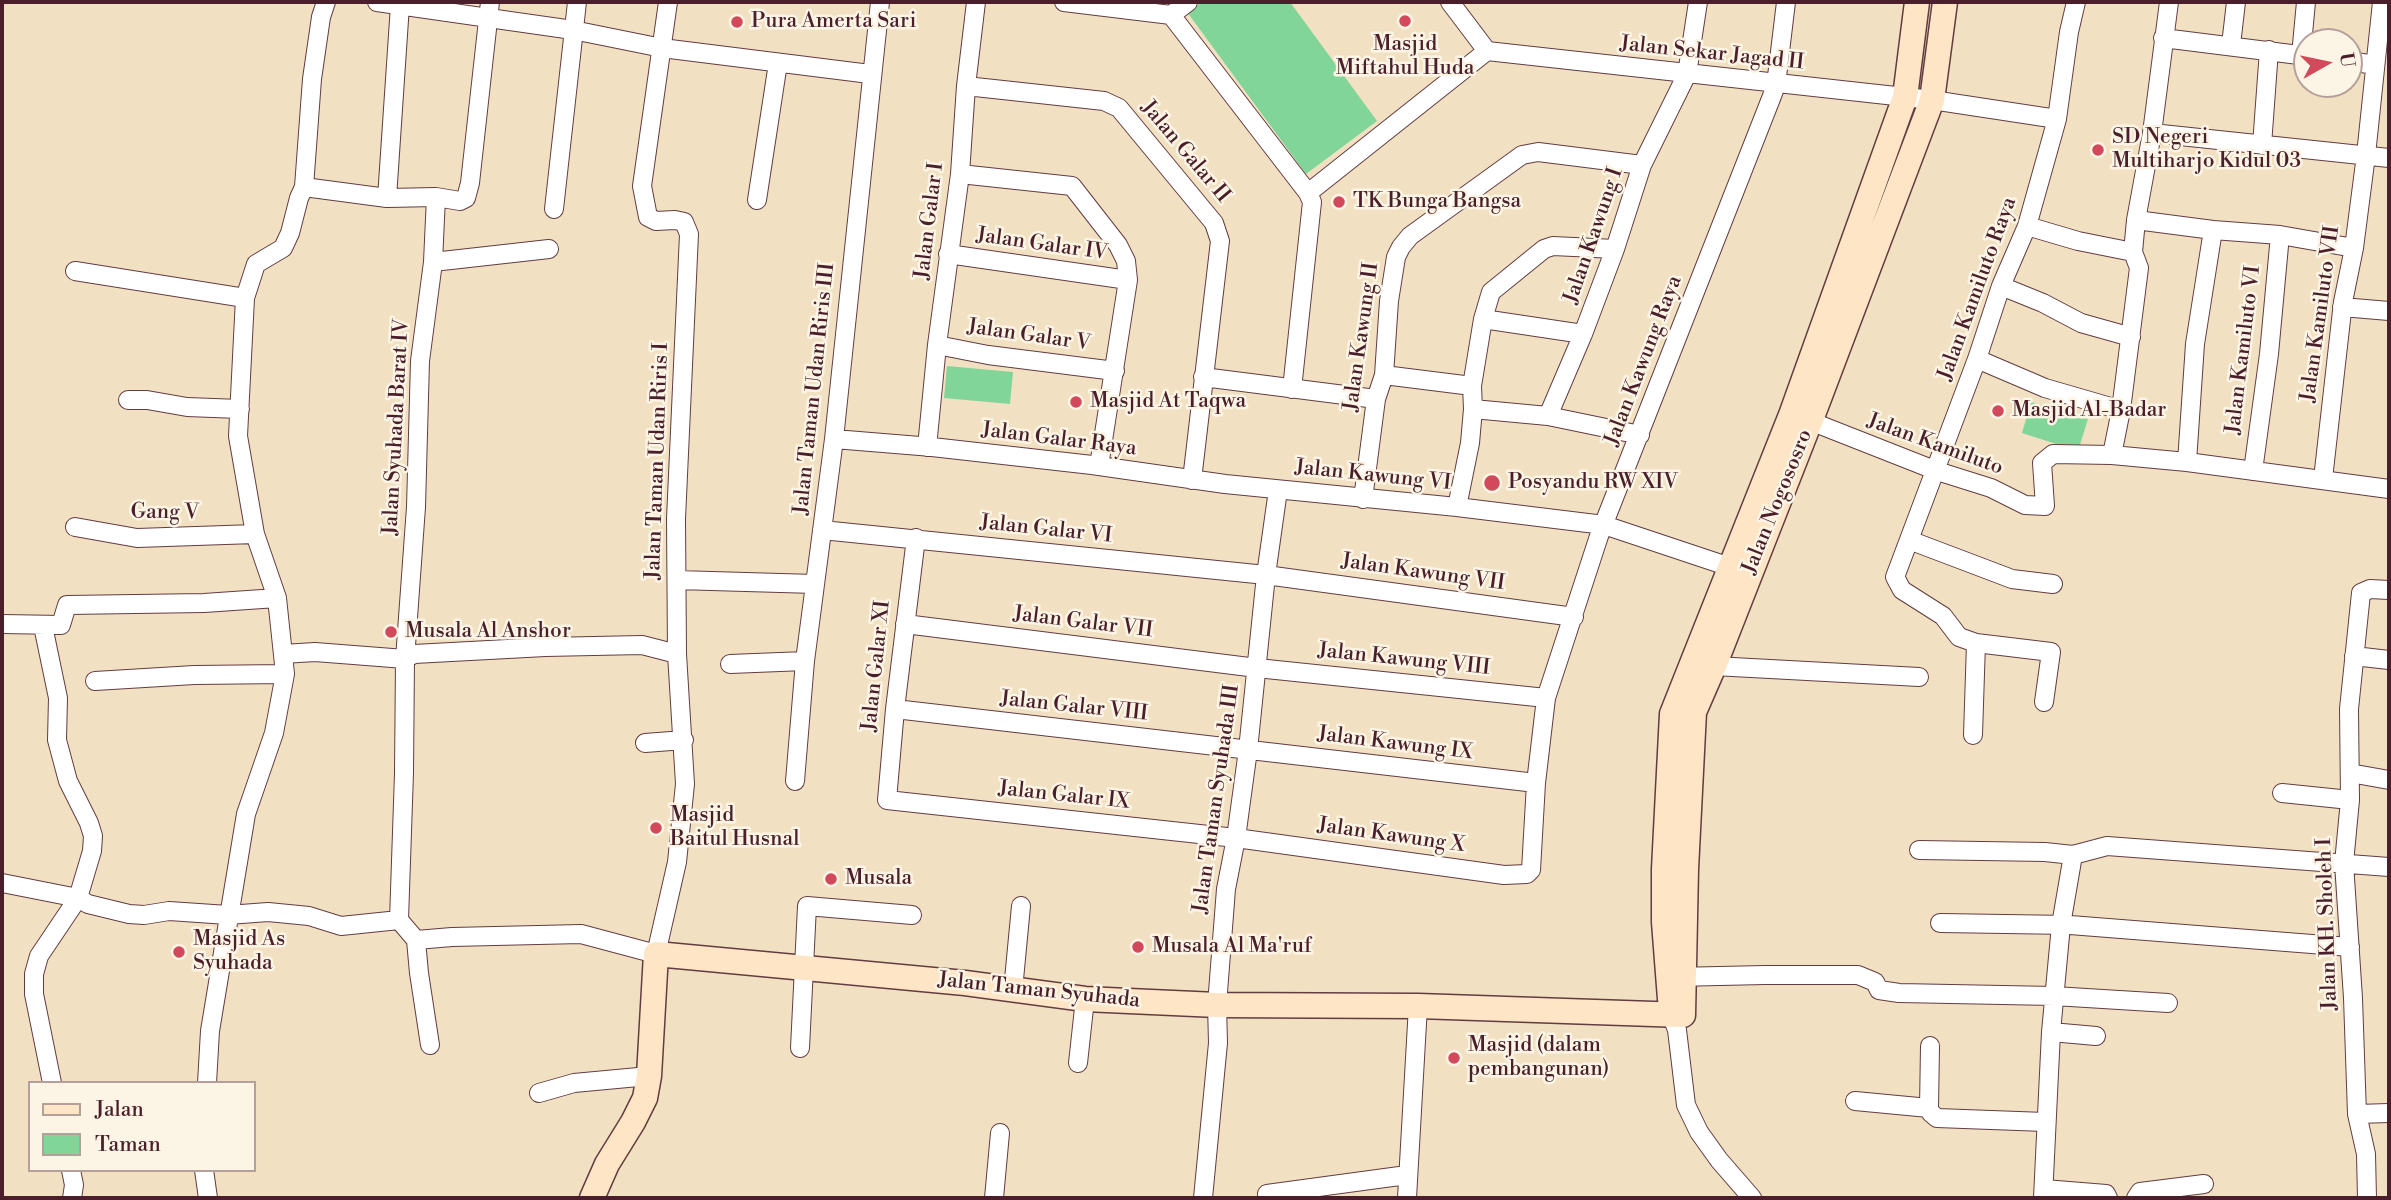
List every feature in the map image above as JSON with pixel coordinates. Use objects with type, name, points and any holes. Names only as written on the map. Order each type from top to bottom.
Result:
[{"type":"street","points":[[207,1081],[210,1031],[246,814],[274,733],[285,674],[277,598],[255,534],[238,436],[244,298],[256,264],[287,241],[296,205],[304,187],[312,79],[321,16],[326,2]]},
{"type":"street","points":[[377,2],[489,10],[662,48],[870,75]]},
{"type":"street","points":[[554,209],[576,2]]},
{"type":"street","name":"Jalan Taman Udan Riris I","points":[[656,954],[677,862],[685,784],[677,653],[676,519],[689,234],[684,222],[675,219],[656,220],[646,209],[642,186],[668,2]]},
{"type":"street","name":"Jalan Taman Udan Riris III","points":[[795,780],[805,661],[834,439],[870,75],[880,2]]},
{"type":"street","name":"Jalan Galar I","points":[[927,447],[948,254],[960,174],[966,86],[976,2]]},
{"type":"street","points":[[1064,2],[1171,15],[1188,2]]},
{"type":"street","points":[[1308,192],[1487,51],[1450,2]]},
{"type":"street","name":"Jalan Kawung I","points":[[1548,416],[1583,334],[1643,165],[1687,74],[1698,2]]},
{"type":"street","name":"Jalan Kawung Raya","points":[[1532,863],[1536,783],[1546,698],[1604,525],[1776,85],[1786,2]]},
{"type":"street","name":"Jalan Nogososro","points":[[1675,869],[1694,712],[1714,666],[1740,570],[1791,415],[1905,97],[1917,2]]},
{"type":"street","name":"Jalan Nogososro","points":[[1677,1020],[1672,714],[1810,421],[1932,100],[1945,2]]},
{"type":"street","name":"Jalan Kamiluto Raya","points":[[1976,643],[1959,637],[1943,616],[1902,590],[1895,578],[1978,359],[2001,286],[2027,226],[2057,119],[2069,32],[2076,2]]},
{"type":"street","points":[[2231,45],[2236,2]]},
{"type":"street","points":[[2305,28],[2306,2]]},
{"type":"street","name":"Jalan Kamiluto VII","points":[[2323,479],[2342,307],[2354,248],[2366,155],[2382,2]]},
{"type":"street","points":[[2166,3],[2152,133],[2136,220],[2133,252],[2139,268],[2132,337],[2122,410],[2112,455],[2187,462],[2389,489]]},
{"type":"street","points":[[387,198],[400,5]]},
{"type":"street","points":[[304,187],[387,198],[436,197],[460,201],[466,198],[470,183],[489,10]]},
{"type":"street","points":[[1171,15],[1308,192],[1312,202],[1292,389]]},
{"type":"street","points":[[2163,38],[2293,53]]},
{"type":"street","points":[[2262,145],[2269,50]]},
{"type":"street","name":"Jalan Sekar Jagad II","points":[[1487,51],[1776,85],[1932,100]]},
{"type":"street","points":[[757,200],[778,63]]},
{"type":"street","points":[[2363,63],[2375,65]]},
{"type":"street","name":"Jalan Galar II","points":[[966,86],[1104,101],[1119,108],[1214,223],[1220,241],[1192,480]]},
{"type":"street","points":[[1932,100],[2057,119]]},
{"type":"street","points":[[2152,133],[2389,158]]},
{"type":"street","name":"Jalan Kawung II","points":[[1363,499],[1376,399],[1384,375],[1389,300],[1396,257],[1410,236],[1522,155],[1538,152],[1643,165]]},
{"type":"street","points":[[960,174],[1072,186],[1118,245],[1126,261],[1128,281],[1099,466]]},
{"type":"street","name":"Jalan Syuhada Barat IV","points":[[399,920],[405,659],[416,507],[420,361],[433,262],[436,197]]},
{"type":"street","points":[[2136,220],[2280,235],[2354,248]]},
{"type":"street","points":[[2027,226],[2078,241],[2133,252]]},
{"type":"street","points":[[2187,462],[2195,344],[2213,230]]},
{"type":"street","name":"Jalan Kamiluto VI","points":[[2253,471],[2269,354],[2280,235]]},
{"type":"street","points":[[1457,507],[1470,443],[1472,386],[1483,319],[1491,292],[1544,249],[1553,246],[1615,249]]},
{"type":"street","points":[[433,262],[549,249]]},
{"type":"street","name":"Jalan Galar IV","points":[[948,254],[1128,281]]},
{"type":"street","points":[[75,271],[244,298]]},
{"type":"street","points":[[2001,286],[2043,303],[2081,323],[2132,337]]},
{"type":"street","points":[[2342,307],[2389,311]]},
{"type":"street","points":[[1483,319],[1583,334]]},
{"type":"street","name":"Jalan Galar V","points":[[937,345],[988,355],[1115,371]]},
{"type":"street","points":[[1978,359],[2045,388],[2122,410]]},
{"type":"street","points":[[1384,375],[1472,386]]},
{"type":"street","points":[[1203,377],[1376,399]]},
{"type":"street","points":[[128,400],[240,410]]},
{"type":"street","points":[[1473,409],[1548,416],[1640,435]]},
{"type":"street","name":"Jalan Kamiluto","points":[[1810,421],[1937,471],[1991,488],[2025,505],[2045,506],[2042,463],[2053,454],[2112,455]]},
{"type":"street","name":"Jalan Galar Raya","points":[[834,439],[1099,466],[1278,490]]},
{"type":"street","name":"Jalan Kawung VI","points":[[1278,490],[1457,507],[1604,525],[1740,570]]},
{"type":"street","name":"Jalan Taman Syuhada III","points":[[1203,1198],[1217,1042],[1217,1005],[1226,889],[1248,750],[1266,575],[1278,490]]},
{"type":"street","name":"Gang V","points":[[75,527],[138,538],[255,534]]},
{"type":"street","name":"Jalan Galar VI","points":[[822,530],[1266,575]]},
{"type":"street","name":"Jalan Galar XI","points":[[887,800],[916,538]]},
{"type":"street","points":[[1909,540],[2012,579],[2053,584]]},
{"type":"street","name":"Jalan Kawung VII","points":[[1266,575],[1573,617]]},
{"type":"street","points":[[677,580],[816,583]]},
{"type":"street","name":"Jalan KH. Sholeh I","points":[[2367,1198],[2366,1154],[2357,1114],[2344,863],[2350,800],[2348,709],[2361,593],[2370,589],[2389,590]]},
{"type":"street","points":[[2,624],[61,625],[66,604],[204,603],[277,598]]},
{"type":"street","name":"Jalan Galar VII","points":[[905,624],[1257,668]]},
{"type":"street","points":[[49,625],[58,698],[57,740],[68,781],[93,836],[83,901],[39,956],[34,974],[34,994],[52,1081]]},
{"type":"street","points":[[1973,735],[1976,643],[2051,652],[2044,702]]},
{"type":"street","points":[[283,654],[315,652],[405,659],[414,654],[559,646],[642,645],[677,653]]},
{"type":"street","points":[[2354,656],[2389,660]]},
{"type":"street","points":[[730,664],[805,661]]},
{"type":"street","points":[[1714,666],[1919,677]]},
{"type":"street","name":"Jalan Kawung VIII","points":[[1257,668],[1546,698]]},
{"type":"street","points":[[95,681],[194,675],[285,674]]},
{"type":"street","name":"Jalan Galar VIII","points":[[895,709],[1248,750]]},
{"type":"street","points":[[645,743],[684,740]]},
{"type":"street","name":"Jalan Kawung IX","points":[[1248,750],[1536,783]]},
{"type":"street","points":[[2350,773],[2389,780]]},
{"type":"street","points":[[2282,793],[2350,800]]},
{"type":"street","name":"Jalan Galar IX","points":[[887,800],[1234,850]]},
{"type":"street","points":[[1919,850],[2046,852],[2073,855],[2107,846],[2389,867]]},
{"type":"street","name":"Jalan Kawung X","points":[[1234,850],[1504,875],[1527,874],[1532,863]]},
{"type":"street","points":[[2073,855],[2061,925],[2050,1032],[2044,1194],[2106,1194],[2108,1198]]},
{"type":"street","points":[[2,883],[129,914],[144,915],[169,911],[228,915],[268,912],[309,916],[341,926],[399,920],[416,940],[430,1045]]},
{"type":"street","points":[[800,1048],[807,905],[912,915]]},
{"type":"street","points":[[1013,990],[1021,906]]},
{"type":"street","points":[[1940,923],[2061,925],[2350,947]]},
{"type":"street","points":[[416,940],[581,934],[656,954],[649,1076],[645,1098],[607,1164],[592,1198]]},
{"type":"street","name":"Jalan Taman Syuhada","points":[[656,954],[805,967],[1085,999],[1217,1005],[1418,1006],[1677,1020]]},
{"type":"street","points":[[1677,977],[1858,975],[1875,982],[1879,990],[1899,993],[2054,996],[2168,1003]]},
{"type":"street","points":[[1078,1063],[1085,999]]},
{"type":"street","points":[[1407,1198],[1418,1006]]},
{"type":"street","points":[[1677,1020],[1686,1105],[1699,1132],[1752,1198]]},
{"type":"street","points":[[2050,1032],[2096,1036]]},
{"type":"street","points":[[1930,1046],[1929,1108],[1931,1114],[1937,1118],[2045,1122]]},
{"type":"street","points":[[539,1093],[574,1083],[649,1076]]},
{"type":"street","points":[[1855,1101],[1929,1108]]},
{"type":"street","points":[[2357,1114],[2389,1113]]},
{"type":"street","points":[[994,1198],[1000,1133]]},
{"type":"street","points":[[71,1172],[74,1185],[72,1198]]},
{"type":"street","points":[[204,1172],[208,1198]]},
{"type":"street","points":[[1267,1194],[1407,1175]]},
{"type":"street","points":[[2136,1198],[2140,1192],[2204,1184]]},
{"type":"green space","points":[[1202,2],[1290,2],[1377,121],[1306,174],[1187,12]]},
{"type":"green space","points":[[947,366],[1013,372],[1010,404],[944,398]]},
{"type":"green space","points":[[2031,402],[2088,419],[2078,451],[2022,433]]},
{"type":"place","name":"Masjid Miftahul Huda","points":[[1405,21]]},
{"type":"place","name":"Pura Amerta Sari","points":[[737,22]]},
{"type":"place","name":"SD Negeri Multiharjo Kidul 03","points":[[2098,150]]},
{"type":"place","name":"TK Bunga Bangsa","points":[[1339,202]]},
{"type":"place","name":"Masjid At Taqwa","points":[[1076,402]]},
{"type":"place","name":"Masjid Al-Badar","points":[[1998,411]]},
{"type":"place","name":"Posyandu RW XIV","points":[[1492,483]]},
{"type":"place","name":"Musala Al Anshor","points":[[391,632]]},
{"type":"place","name":"Masjid Baitul Husnal","points":[[656,828]]},
{"type":"place","name":"Musala","points":[[831,879]]},
{"type":"place","name":"Musala Al Ma'ruf","points":[[1138,947]]},
{"type":"place","name":"Masjid As Syuhada","points":[[179,952]]},
{"type":"place","name":"Masjid (dalam pembangunan)","points":[[1454,1058]]}]
